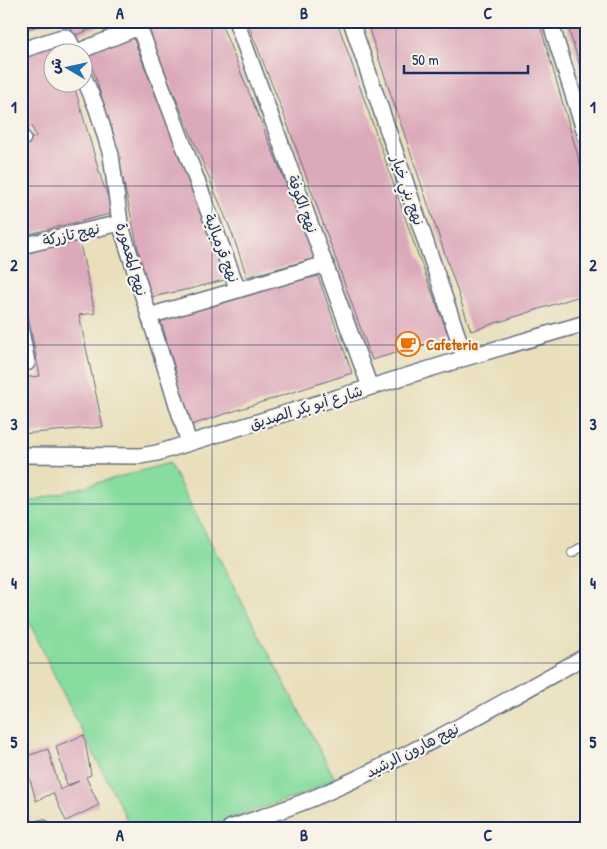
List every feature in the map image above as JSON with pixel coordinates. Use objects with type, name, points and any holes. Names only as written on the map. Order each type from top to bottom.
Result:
[{"type":"street","name":"نهج الكوفة","points":[[236,21],[370,387]]},
{"type":"street","name":"نهج بني خيار","points":[[351,21],[465,358]]},
{"type":"street","points":[[550,21],[579,86],[586,136]]},
{"type":"street","points":[[92,45],[138,23]]},
{"type":"street","name":"نهج قرمبالية","points":[[138,23],[238,290]]},
{"type":"street","points":[[47,42],[66,37],[70,42]]},
{"type":"street","points":[[22,50],[42,44]]},
{"type":"street","name":"نهج المعمورة","points":[[90,92],[111,155],[120,223],[189,443]]},
{"type":"street","name":"نهج تازركة","points":[[21,246],[120,223]]},
{"type":"street","points":[[149,316],[326,264]]},
{"type":"street","name":"شارع أبو بكر الصديق","points":[[21,455],[140,456],[157,453],[465,358],[586,323]]},
{"type":"street","points":[[21,331],[28,363]]},
{"type":"street","name":"نهج هارون الرشيد","points":[[230,828],[323,794],[397,759],[586,656]]},
{"type":"lane","points":[[572,553],[586,544]]},
{"type":"green space","points":[[169,463],[335,779],[302,795],[200,828],[129,828],[124,813],[72,712],[21,605],[21,504]]},
{"type":"building","points":[[21,21],[52,21],[52,22],[21,31]]},
{"type":"building","points":[[71,21],[114,21],[114,22],[72,36]]},
{"type":"building","points":[[144,21],[220,21],[316,258],[247,277],[232,233]]},
{"type":"building","points":[[247,21],[337,21],[417,252],[449,337],[372,360],[286,120]]},
{"type":"building","points":[[366,21],[539,21],[586,184],[586,294],[471,331]]},
{"type":"building","points":[[566,21],[586,21],[586,70],[582,72]]},
{"type":"building","points":[[132,35],[228,279],[151,297],[140,258],[113,132],[92,67],[92,49]]},
{"type":"building","points":[[42,47],[42,92],[76,92],[102,181],[114,213],[21,236],[21,142],[36,137],[32,126],[21,129],[21,54]]},
{"type":"building","points":[[79,239],[95,313],[79,315],[103,427],[21,434],[21,378],[40,376],[21,281],[21,255]]},
{"type":"building","points":[[318,276],[352,373],[191,425],[159,314]]},
{"type":"building","points":[[84,735],[91,775],[86,777],[99,805],[66,821],[53,793],[36,801],[24,757],[48,749],[60,790],[79,781],[67,785],[56,746]]},
{"type":"building","points":[[22,796],[32,828],[21,828]]},
{"type":"building","points":[[93,822],[96,828],[81,828]]},
{"type":"place","name":"Cafeteria","points":[[408,344]]}]
